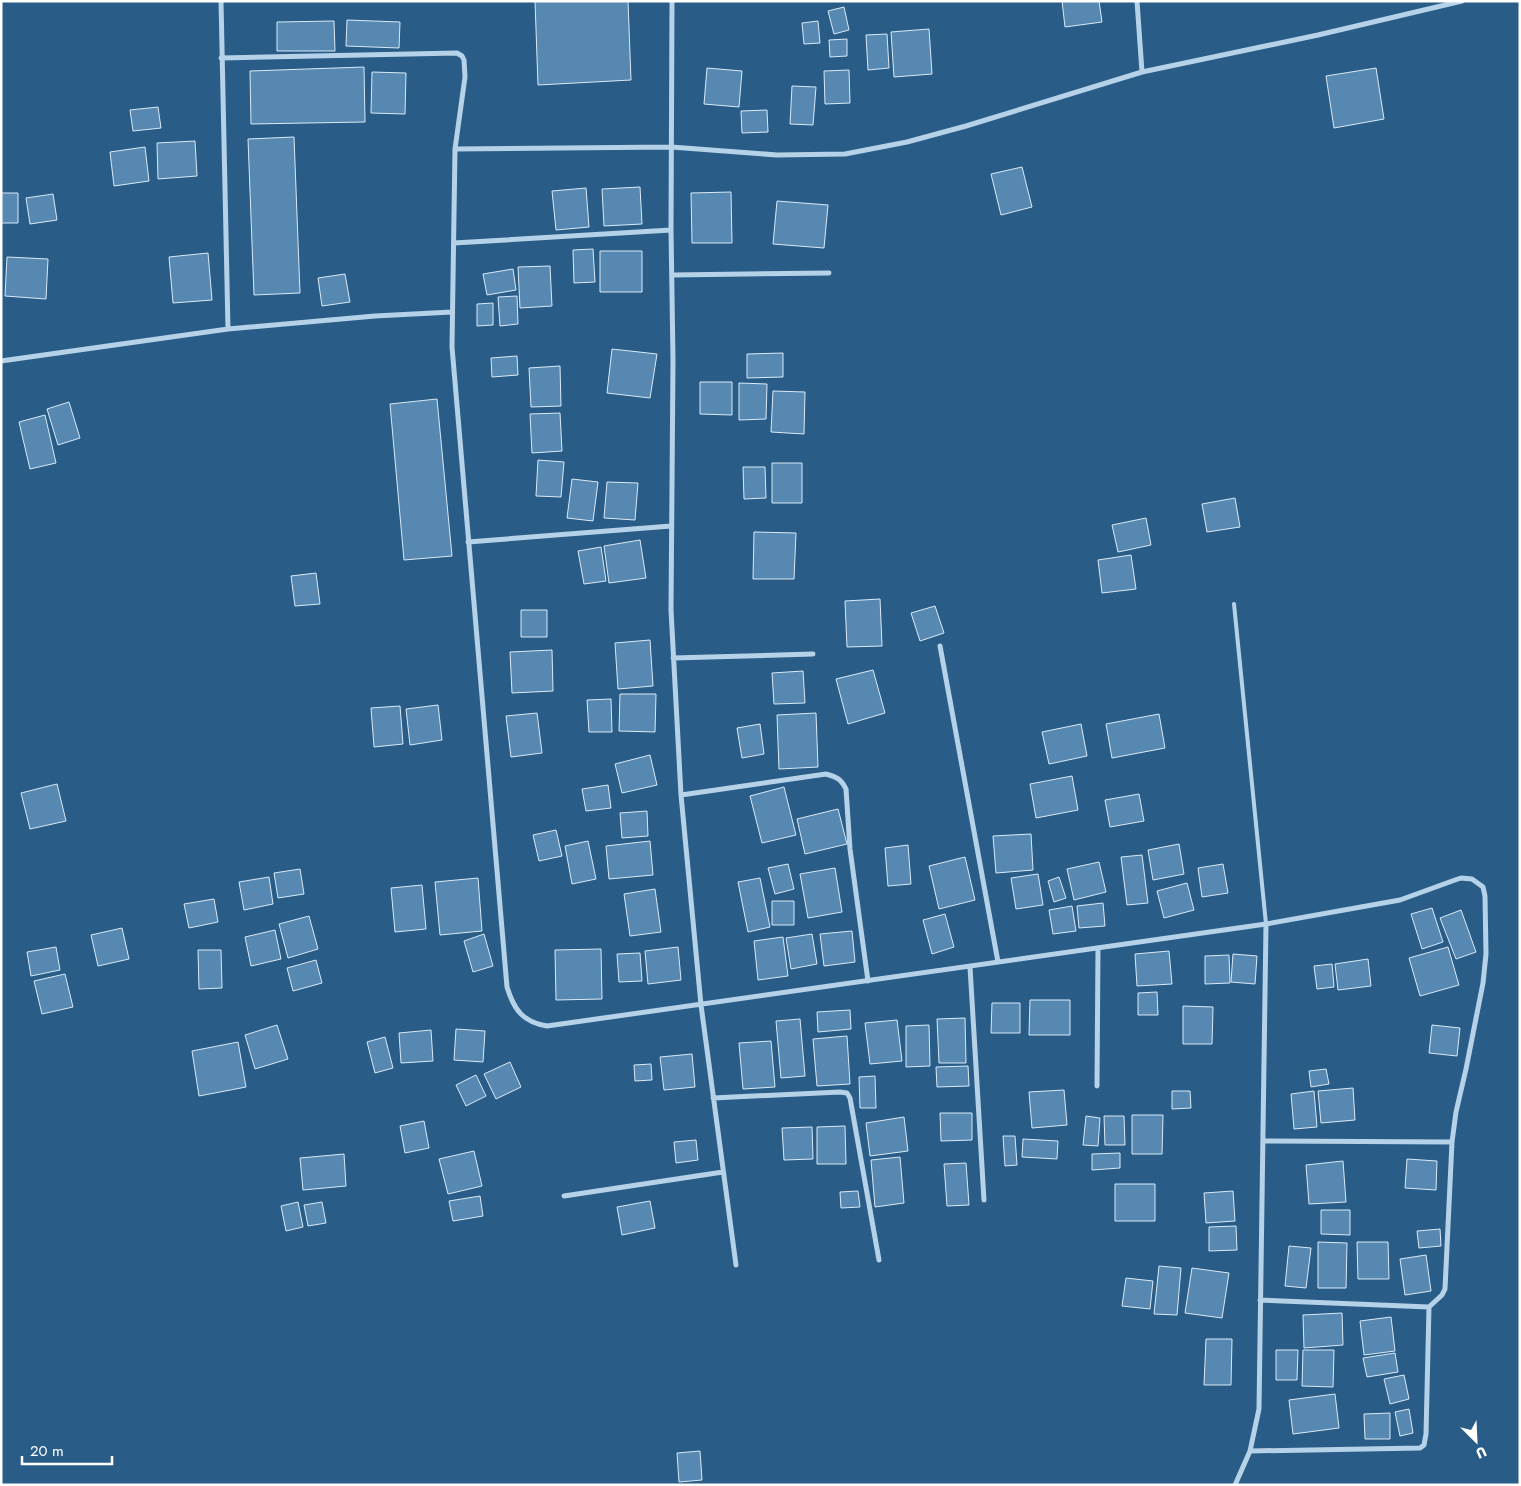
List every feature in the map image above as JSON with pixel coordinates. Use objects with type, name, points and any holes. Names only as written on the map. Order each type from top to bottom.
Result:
[{"type":"street","points":[[221,1],[228,329]]},
{"type":"street","points":[[672,1],[671,610],[673,658],[681,795],[701,1005],[736,1265]]},
{"type":"street","points":[[1137,1],[1142,72]]},
{"type":"street","points":[[455,149],[671,146],[777,155],[844,154],[907,142],[966,126],[1142,72],[1318,35],[1462,1]]},
{"type":"street","points":[[222,58],[458,52],[464,60],[465,76],[455,149],[452,347],[507,987],[511,999],[523,1017],[539,1025],[548,1026],[1266,924],[1400,900],[1461,878],[1472,879],[1483,887],[1486,903],[1483,984],[1456,1112],[1452,1142],[1445,1289],[1442,1296],[1429,1307],[1260,1300]]},
{"type":"street","points":[[454,243],[671,230]]},
{"type":"street","points":[[672,275],[829,273]]},
{"type":"street","points":[[1,361],[228,329],[375,316],[452,312]]},
{"type":"street","points":[[468,542],[672,526]]},
{"type":"street","points":[[940,646],[998,962]]},
{"type":"street","points":[[673,658],[813,654]]},
{"type":"street","points":[[681,795],[826,774],[836,776],[842,780],[846,789],[850,849],[868,981]]},
{"type":"street","points":[[1235,1485],[1250,1451],[1258,1409],[1266,924]]},
{"type":"street","points":[[1097,1086],[1098,948]]},
{"type":"street","points":[[970,967],[984,1200]]},
{"type":"street","points":[[713,1098],[847,1093],[850,1098],[879,1260]]},
{"type":"street","points":[[1263,1141],[1452,1142]]},
{"type":"street","points":[[564,1196],[723,1172]]},
{"type":"street","points":[[1250,1451],[1422,1447],[1426,1434],[1429,1307]]},
{"type":"lane","points":[[1234,604],[1266,924]]},
{"type":"building","points":[[535,1],[628,1],[631,80],[538,85]]},
{"type":"building","points":[[1062,1],[1099,1],[1102,22],[1065,27]]},
{"type":"building","points":[[844,7],[849,30],[834,34],[828,11]]},
{"type":"building","points":[[347,20],[400,22],[399,48],[346,46]]},
{"type":"building","points":[[334,21],[335,51],[277,51],[277,22]]},
{"type":"building","points":[[818,21],[820,43],[804,44],[802,23]]},
{"type":"building","points":[[929,29],[932,74],[894,77],[891,32]]},
{"type":"building","points":[[887,34],[889,68],[868,70],[866,35]]},
{"type":"building","points":[[847,39],[847,56],[830,57],[829,40]]},
{"type":"building","points":[[364,67],[365,122],[251,124],[250,71]]},
{"type":"building","points":[[707,68],[742,71],[739,107],[704,104]]},
{"type":"building","points":[[1376,68],[1384,119],[1334,128],[1326,76]]},
{"type":"building","points":[[849,70],[850,103],[825,104],[824,71]]},
{"type":"building","points":[[372,72],[406,73],[405,114],[371,113]]},
{"type":"building","points":[[792,86],[816,87],[813,125],[790,124]]},
{"type":"building","points":[[158,107],[161,128],[133,131],[130,110]]},
{"type":"building","points":[[767,110],[768,132],[742,133],[741,111]]},
{"type":"building","points":[[294,137],[300,293],[254,295],[248,139]]},
{"type":"building","points":[[195,141],[197,176],[158,179],[157,143]]},
{"type":"building","points":[[145,147],[149,181],[114,186],[110,152]]},
{"type":"building","points":[[1022,167],[1032,207],[1001,215],[991,174]]},
{"type":"building","points":[[640,187],[642,224],[604,226],[602,189]]},
{"type":"building","points":[[586,188],[589,227],[556,230],[552,191]]},
{"type":"building","points":[[731,192],[732,243],[692,243],[691,193]]},
{"type":"building","points":[[1,193],[18,193],[18,223],[1,223]]},
{"type":"building","points":[[53,194],[57,220],[30,224],[26,198]]},
{"type":"building","points":[[777,201],[828,205],[824,248],[773,244]]},
{"type":"building","points":[[593,249],[595,282],[574,283],[573,250]]},
{"type":"building","points":[[600,251],[642,251],[642,292],[600,292]]},
{"type":"building","points":[[208,253],[212,300],[173,303],[169,257]]},
{"type":"building","points":[[7,257],[48,259],[46,299],[5,296]]},
{"type":"building","points":[[550,266],[552,306],[520,308],[518,267]]},
{"type":"building","points":[[513,269],[516,290],[487,295],[483,274]]},
{"type":"building","points":[[345,274],[350,302],[322,306],[318,278]]},
{"type":"building","points":[[517,296],[518,324],[500,326],[498,297]]},
{"type":"building","points":[[493,303],[493,325],[477,326],[477,304]]},
{"type":"building","points":[[612,349],[657,354],[650,398],[607,393]]},
{"type":"building","points":[[783,353],[783,377],[747,378],[747,354]]},
{"type":"building","points":[[517,356],[518,375],[492,377],[491,358]]},
{"type":"building","points":[[560,366],[561,406],[531,407],[529,368]]},
{"type":"building","points":[[700,382],[732,382],[732,415],[700,414]]},
{"type":"building","points":[[739,383],[767,384],[766,419],[739,420]]},
{"type":"building","points":[[773,391],[805,392],[804,434],[771,432]]},
{"type":"building","points":[[437,399],[452,556],[404,560],[390,404]]},
{"type":"building","points":[[69,402],[80,438],[58,445],[47,409]]},
{"type":"building","points":[[560,413],[562,451],[532,453],[530,414]]},
{"type":"building","points":[[45,415],[56,463],[30,469],[19,422]]},
{"type":"building","points":[[538,460],[564,462],[561,497],[536,496]]},
{"type":"building","points":[[772,463],[802,463],[802,503],[772,503]]},
{"type":"building","points":[[743,467],[765,467],[766,498],[744,499]]},
{"type":"building","points":[[572,479],[598,482],[593,521],[567,518]]},
{"type":"building","points":[[607,482],[638,483],[635,520],[604,518]]},
{"type":"building","points":[[1235,498],[1240,527],[1207,532],[1202,504]]},
{"type":"building","points":[[1146,518],[1151,545],[1118,552],[1112,525]]},
{"type":"building","points":[[754,532],[796,533],[794,579],[753,579]]},
{"type":"building","points":[[640,540],[646,578],[609,583],[604,546]]},
{"type":"building","points":[[601,547],[606,581],[584,584],[578,551]]},
{"type":"building","points":[[1131,555],[1136,589],[1102,593],[1098,560]]},
{"type":"building","points":[[316,573],[320,604],[295,606],[291,576]]},
{"type":"building","points":[[880,599],[882,646],[847,647],[845,601]]},
{"type":"building","points":[[935,606],[944,633],[920,641],[911,613]]},
{"type":"building","points":[[521,610],[547,610],[547,637],[521,637]]},
{"type":"building","points":[[650,640],[653,686],[618,689],[615,643]]},
{"type":"building","points":[[552,650],[553,691],[512,693],[510,652]]},
{"type":"building","points":[[873,670],[885,713],[848,724],[836,679]]},
{"type":"building","points":[[803,671],[805,703],[774,704],[772,673]]},
{"type":"building","points":[[620,694],[656,694],[655,732],[619,731]]},
{"type":"building","points":[[611,699],[612,732],[589,732],[587,700]]},
{"type":"building","points":[[438,705],[442,740],[410,745],[406,709]]},
{"type":"building","points":[[400,706],[403,744],[374,747],[371,708]]},
{"type":"building","points":[[537,713],[542,753],[511,757],[506,716]]},
{"type":"building","points":[[816,713],[818,767],[779,769],[777,715]]},
{"type":"building","points":[[1159,714],[1165,748],[1112,758],[1106,724]]},
{"type":"building","points":[[760,724],[764,754],[742,758],[737,728]]},
{"type":"building","points":[[1081,724],[1087,756],[1049,764],[1042,732]]},
{"type":"building","points":[[650,755],[657,785],[622,793],[615,764]]},
{"type":"building","points":[[1072,776],[1078,810],[1036,818],[1030,784]]},
{"type":"building","points":[[57,784],[66,821],[30,829],[21,793]]},
{"type":"building","points":[[608,785],[611,808],[586,811],[582,789]]},
{"type":"building","points":[[784,787],[796,835],[762,843],[750,796]]},
{"type":"building","points":[[1139,794],[1144,821],[1110,827],[1105,800]]},
{"type":"building","points":[[838,809],[847,844],[805,854],[797,819]]},
{"type":"building","points":[[647,811],[648,836],[622,838],[620,813]]},
{"type":"building","points":[[556,830],[562,856],[539,861],[533,835]]},
{"type":"building","points":[[1031,834],[1033,870],[996,873],[993,836]]},
{"type":"building","points":[[588,841],[596,879],[572,884],[565,846]]},
{"type":"building","points":[[650,841],[653,875],[609,879],[606,846]]},
{"type":"building","points":[[1179,844],[1184,874],[1153,880],[1148,850]]},
{"type":"building","points":[[908,845],[911,884],[888,886],[885,848]]},
{"type":"building","points":[[1142,855],[1148,903],[1127,905],[1121,857]]},
{"type":"building","points":[[965,857],[975,900],[939,909],[929,866]]},
{"type":"building","points":[[1099,862],[1106,892],[1074,900],[1067,869]]},
{"type":"building","points":[[788,864],[794,889],[775,894],[768,868]]},
{"type":"building","points":[[1223,864],[1228,893],[1202,897],[1198,868]]},
{"type":"building","points":[[835,868],[842,912],[808,918],[800,874]]},
{"type":"building","points":[[300,869],[304,894],[278,898],[274,873]]},
{"type":"building","points":[[1038,874],[1043,905],[1016,909],[1011,878]]},
{"type":"building","points":[[269,877],[273,904],[244,910],[239,882]]},
{"type":"building","points":[[1059,877],[1066,898],[1054,902],[1048,881]]},
{"type":"building","points":[[478,878],[482,931],[440,935],[435,882]]},
{"type":"building","points":[[760,878],[770,927],[748,932],[738,882]]},
{"type":"building","points":[[1187,883],[1194,910],[1164,918],[1157,891]]},
{"type":"building","points":[[422,885],[426,929],[395,932],[391,888]]},
{"type":"building","points":[[655,889],[661,932],[630,936],[624,894]]},
{"type":"building","points":[[214,899],[218,922],[189,928],[184,904]]},
{"type":"building","points":[[772,901],[794,901],[794,925],[772,925]]},
{"type":"building","points":[[1103,903],[1105,926],[1079,928],[1077,906]]},
{"type":"building","points":[[1072,906],[1076,931],[1053,934],[1049,910]]},
{"type":"building","points":[[1432,908],[1443,942],[1422,949],[1411,914]]},
{"type":"building","points":[[1461,910],[1476,952],[1456,959],[1440,918]]},
{"type":"building","points":[[945,914],[954,947],[932,954],[923,920]]},
{"type":"building","points":[[309,916],[318,949],[288,958],[279,924]]},
{"type":"building","points":[[122,928],[129,959],[98,966],[91,935]]},
{"type":"building","points":[[275,930],[281,959],[251,966],[245,937]]},
{"type":"building","points":[[852,931],[855,962],[824,966],[820,934]]},
{"type":"building","points":[[484,934],[493,966],[473,972],[464,941]]},
{"type":"building","points":[[812,934],[817,964],[791,969],[786,938]]},
{"type":"building","points":[[783,937],[788,976],[758,980],[754,941]]},
{"type":"building","points":[[56,947],[60,970],[31,976],[27,952]]},
{"type":"building","points":[[678,947],[681,980],[648,984],[645,951]]},
{"type":"building","points":[[1448,947],[1459,985],[1420,996],[1409,958]]},
{"type":"building","points":[[601,949],[602,999],[556,1000],[555,950]]},
{"type":"building","points":[[198,950],[221,950],[222,988],[199,989]]},
{"type":"building","points":[[1169,951],[1172,984],[1137,986],[1135,954]]},
{"type":"building","points":[[640,953],[642,981],[619,982],[617,954]]},
{"type":"building","points":[[1233,954],[1257,956],[1255,984],[1231,982]]},
{"type":"building","points":[[1229,955],[1230,983],[1205,984],[1205,956]]},
{"type":"building","points":[[1368,959],[1371,986],[1338,990],[1335,964]]},
{"type":"building","points":[[316,960],[322,983],[293,991],[287,968]]},
{"type":"building","points":[[1332,964],[1334,987],[1317,989],[1314,966]]},
{"type":"building","points":[[65,974],[73,1007],[42,1014],[34,981]]},
{"type":"building","points":[[1157,992],[1158,1015],[1138,1015],[1138,993]]},
{"type":"building","points":[[1030,1000],[1070,1000],[1070,1035],[1029,1035]]},
{"type":"building","points":[[992,1003],[1020,1003],[1020,1033],[991,1033]]},
{"type":"building","points":[[1183,1006],[1213,1007],[1212,1044],[1183,1044]]},
{"type":"building","points":[[850,1010],[851,1029],[818,1032],[817,1012]]},
{"type":"building","points":[[965,1018],[966,1063],[939,1063],[937,1019]]},
{"type":"building","points":[[800,1019],[805,1076],[781,1078],[776,1021]]},
{"type":"building","points":[[897,1020],[902,1061],[870,1064],[865,1023]]},
{"type":"building","points":[[277,1025],[288,1059],[255,1069],[245,1035]]},
{"type":"building","points":[[929,1025],[930,1066],[906,1067],[906,1026]]},
{"type":"building","points":[[1432,1025],[1460,1028],[1457,1056],[1429,1053]]},
{"type":"building","points":[[456,1029],[485,1031],[483,1062],[454,1060]]},
{"type":"building","points":[[431,1030],[433,1061],[401,1063],[399,1033]]},
{"type":"building","points":[[847,1036],[850,1084],[817,1086],[813,1039]]},
{"type":"building","points":[[385,1037],[393,1068],[375,1073],[367,1042]]},
{"type":"building","points":[[771,1041],[775,1087],[743,1089],[739,1043]]},
{"type":"building","points":[[238,1042],[246,1087],[199,1096],[192,1051]]},
{"type":"building","points":[[692,1054],[695,1087],[664,1090],[660,1057]]},
{"type":"building","points":[[510,1062],[521,1087],[496,1099],[484,1074]]},
{"type":"building","points":[[651,1064],[652,1080],[635,1081],[634,1065]]},
{"type":"building","points":[[968,1066],[969,1086],[937,1087],[936,1067]]},
{"type":"building","points":[[1326,1069],[1329,1084],[1311,1087],[1309,1071]]},
{"type":"building","points":[[476,1075],[486,1096],[466,1106],[456,1085]]},
{"type":"building","points":[[875,1076],[876,1108],[860,1108],[859,1077]]},
{"type":"building","points":[[1353,1088],[1355,1120],[1321,1123],[1318,1091]]},
{"type":"building","points":[[1064,1090],[1067,1125],[1032,1128],[1029,1092]]},
{"type":"building","points":[[1172,1091],[1190,1091],[1191,1108],[1172,1109]]},
{"type":"building","points":[[1314,1091],[1317,1127],[1294,1129],[1291,1094]]},
{"type":"building","points":[[940,1113],[972,1113],[972,1140],[941,1141]]},
{"type":"building","points":[[1132,1115],[1163,1115],[1162,1154],[1132,1154]]},
{"type":"building","points":[[1086,1116],[1100,1118],[1098,1146],[1083,1145]]},
{"type":"building","points":[[1104,1116],[1124,1116],[1125,1145],[1105,1145]]},
{"type":"building","points":[[904,1117],[908,1151],[870,1156],[866,1123]]},
{"type":"building","points":[[424,1121],[429,1148],[405,1153],[400,1126]]},
{"type":"building","points":[[845,1126],[846,1164],[817,1164],[817,1127]]},
{"type":"building","points":[[812,1127],[813,1159],[784,1160],[782,1128]]},
{"type":"building","points":[[1003,1136],[1015,1136],[1017,1165],[1005,1166]]},
{"type":"building","points":[[1023,1139],[1058,1141],[1057,1159],[1022,1157]]},
{"type":"building","points":[[696,1140],[698,1160],[676,1163],[674,1142]]},
{"type":"building","points":[[474,1151],[482,1186],[448,1194],[439,1159]]},
{"type":"building","points":[[1120,1153],[1120,1168],[1092,1170],[1092,1154]]},
{"type":"building","points":[[344,1154],[346,1186],[303,1190],[300,1158]]},
{"type":"building","points":[[900,1157],[904,1203],[875,1207],[871,1160]]},
{"type":"building","points":[[1407,1159],[1437,1161],[1436,1190],[1405,1188]]},
{"type":"building","points":[[1343,1161],[1346,1202],[1309,1204],[1306,1165]]},
{"type":"building","points":[[966,1163],[969,1205],[947,1206],[944,1164]]},
{"type":"building","points":[[1115,1184],[1155,1184],[1155,1221],[1115,1221]]},
{"type":"building","points":[[858,1191],[860,1207],[841,1208],[840,1192]]},
{"type":"building","points":[[1233,1191],[1235,1221],[1206,1223],[1204,1193]]},
{"type":"building","points":[[480,1196],[483,1216],[453,1221],[449,1201]]},
{"type":"building","points":[[650,1201],[655,1228],[622,1235],[617,1207]]},
{"type":"building","points":[[298,1202],[303,1227],[286,1231],[281,1206]]},
{"type":"building","points":[[322,1202],[326,1223],[308,1226],[304,1205]]},
{"type":"building","points":[[1321,1210],[1350,1210],[1350,1235],[1321,1234]]},
{"type":"building","points":[[1236,1226],[1237,1250],[1209,1251],[1209,1227]]},
{"type":"building","points":[[1440,1229],[1441,1246],[1419,1248],[1417,1231]]},
{"type":"building","points":[[1318,1242],[1347,1243],[1346,1288],[1318,1288]]},
{"type":"building","points":[[1357,1242],[1388,1242],[1389,1279],[1358,1279]]},
{"type":"building","points":[[1289,1246],[1311,1248],[1306,1288],[1285,1286]]},
{"type":"building","points":[[1426,1255],[1431,1291],[1405,1295],[1400,1259]]},
{"type":"building","points":[[1159,1266],[1181,1268],[1177,1315],[1154,1314]]},
{"type":"building","points":[[1192,1268],[1229,1273],[1222,1318],[1185,1313]]},
{"type":"building","points":[[1126,1278],[1153,1281],[1150,1309],[1122,1306]]},
{"type":"building","points":[[1342,1313],[1343,1345],[1304,1348],[1303,1315]]},
{"type":"building","points":[[1391,1317],[1395,1351],[1364,1355],[1360,1321]]},
{"type":"building","points":[[1206,1339],[1232,1339],[1231,1385],[1204,1385]]},
{"type":"building","points":[[1276,1350],[1298,1350],[1297,1380],[1276,1380]]},
{"type":"building","points":[[1303,1350],[1334,1350],[1333,1387],[1302,1386]]},
{"type":"building","points":[[1395,1353],[1398,1372],[1367,1377],[1363,1358]]},
{"type":"building","points":[[1404,1375],[1409,1399],[1390,1404],[1384,1379]]},
{"type":"building","points":[[1335,1394],[1339,1428],[1293,1434],[1289,1400]]},
{"type":"building","points":[[1409,1409],[1413,1433],[1400,1436],[1395,1412]]},
{"type":"building","points":[[1390,1413],[1390,1439],[1365,1439],[1364,1414]]},
{"type":"building","points":[[700,1451],[702,1480],[679,1482],[677,1453]]}]
